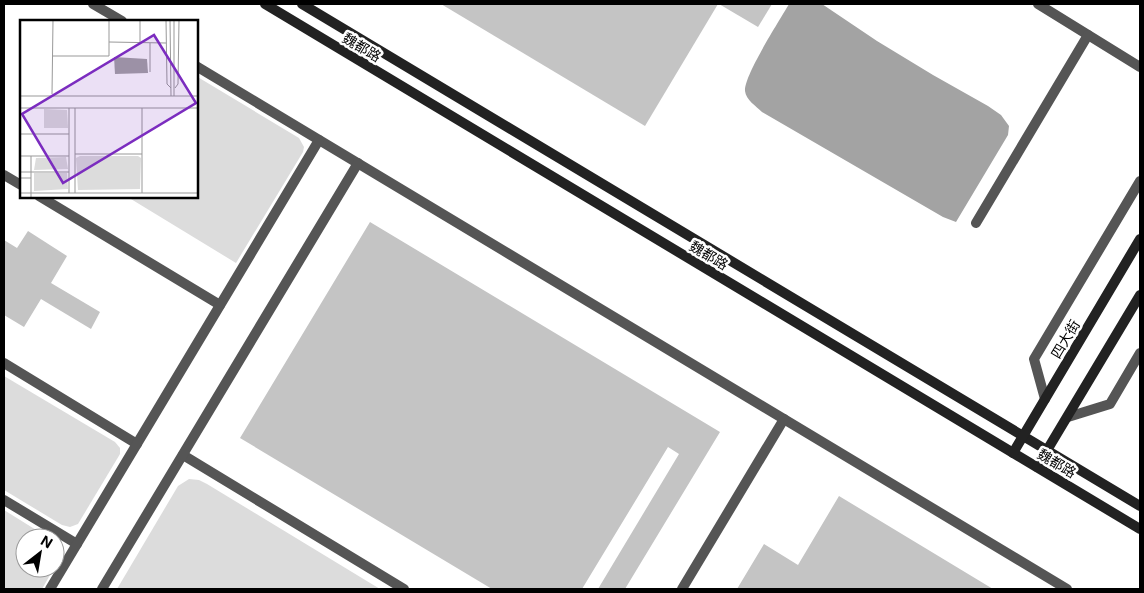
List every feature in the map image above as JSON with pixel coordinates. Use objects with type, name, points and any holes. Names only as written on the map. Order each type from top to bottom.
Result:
[{"type":"main road","name":"魏都路","points":[[265,4],[1140,529]]},
{"type":"main road","name":"魏都路","points":[[302,4],[1140,506]]},
{"type":"main road","name":"四大街","points":[[1013,453],[1140,240]]},
{"type":"main road","points":[[1037,468],[1140,295]]},
{"type":"street","points":[[93,4],[120,20]]},
{"type":"street","points":[[1038,4],[1140,67]]},
{"type":"street","points":[[976,223],[1088,35]]},
{"type":"street","points":[[198,67],[1068,589]]},
{"type":"street","points":[[50,589],[319,140]]},
{"type":"street","points":[[102,589],[358,163]]},
{"type":"street","points":[[4,175],[20,184]]},
{"type":"street","points":[[1045,399],[1034,359],[1140,181]]},
{"type":"street","points":[[42,198],[220,304]]},
{"type":"street","points":[[1068,417],[1110,404],[1140,353]]},
{"type":"street","points":[[4,364],[137,444]]},
{"type":"street","points":[[682,589],[784,419]]},
{"type":"street","points":[[183,455],[404,589]]},
{"type":"street","points":[[4,500],[77,544]]},
{"type":"shaded area","points":[[789,4],[822,4],[877,41],[1001,115],[1009,126],[1008,135],[956,222],[943,217],[762,112],[749,100],[745,91],[750,73]]},
{"type":"shaded area","points":[[198,77],[299,138],[304,147],[303,152],[236,263],[129,198],[198,198]]},
{"type":"shaded area","points":[[4,376],[115,442],[120,448],[120,454],[78,524],[70,527],[62,525],[4,490]]},
{"type":"shaded area","points":[[189,479],[199,480],[207,484],[380,589],[117,589],[178,486]]},
{"type":"shaded area","points":[[4,510],[33,528],[15,528],[15,578],[48,578],[42,589],[4,589]]},
{"type":"building","points":[[441,4],[718,4],[645,126]]},
{"type":"building","points":[[719,4],[772,4],[758,27]]},
{"type":"building","points":[[370,222],[720,432],[625,589],[598,589],[679,454],[668,447],[582,589],[492,589],[240,438]]},
{"type":"building","points":[[28,231],[67,256],[51,283],[100,312],[91,329],[41,299],[24,327],[4,315],[4,240],[17,248]]},
{"type":"building","points":[[839,496],[993,589],[737,589],[764,544],[798,565]]}]
